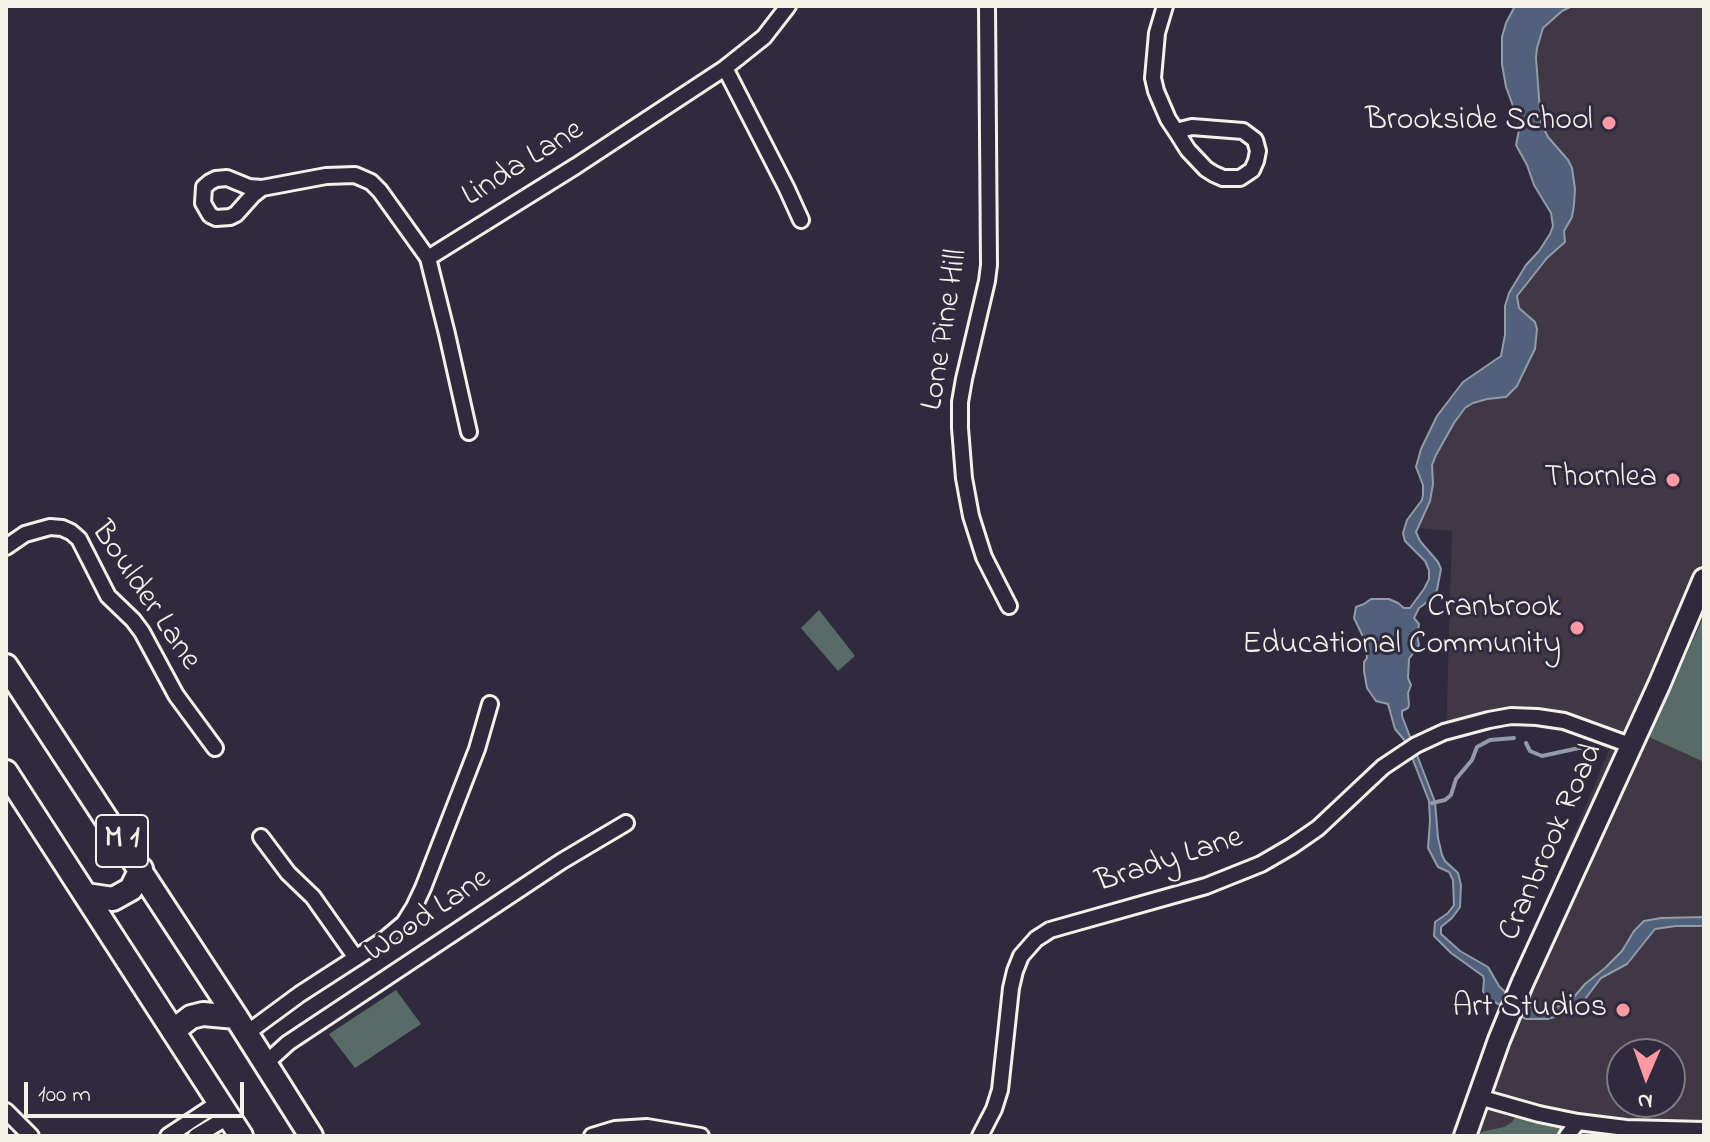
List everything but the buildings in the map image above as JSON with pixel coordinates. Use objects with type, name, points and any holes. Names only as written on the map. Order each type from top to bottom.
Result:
[{"type":"main road","name":"M 1","points":[[6,666],[141,869],[311,1136]]},
{"type":"main road","name":"M 1","points":[[6,772],[241,1136]]},
{"type":"main road","points":[[86,895],[113,899],[131,889],[141,869]]},
{"type":"main road","points":[[173,1031],[191,1017],[203,1014],[242,1025]]},
{"type":"street","name":"Linda Lane","points":[[428,258],[725,68],[764,37],[788,6]]},
{"type":"street","name":"Lone Pine Hill","points":[[987,6],[989,265],[964,379],[960,428],[966,495],[974,527],[984,557],[1009,606]]},
{"type":"street","points":[[1165,6],[1157,33],[1153,78],[1162,107],[1176,131],[1196,160],[1223,178],[1246,176],[1256,161],[1258,151],[1255,140],[1243,131],[1192,127],[1176,131]]},
{"type":"street","points":[[725,68],[801,220]]},
{"type":"street","points":[[262,188],[342,174],[363,177],[380,191],[428,258],[469,432]]},
{"type":"street","name":"Boulder Lane","points":[[6,547],[25,534],[50,527],[62,528],[79,539],[100,584],[142,632],[176,695],[215,748]]},
{"type":"street","name":"Cranbrook Road","points":[[1465,1136],[1522,984],[1659,685],[1704,579]]},
{"type":"street","points":[[242,1025],[300,994],[385,939],[404,923],[414,907],[477,749],[490,704]]},
{"type":"street","name":"Brady Lane","points":[[980,1136],[1000,1090],[1015,971],[1021,956],[1036,939],[1050,930],[1206,886],[1261,864],[1318,828],[1383,767],[1416,745],[1444,732],[1511,716],[1537,717],[1564,721],[1630,745]]},
{"type":"street","name":"Wood Lane","points":[[266,1063],[288,1043],[549,869],[626,823]]},
{"type":"street","points":[[261,837],[288,873],[313,897],[356,958]]},
{"type":"street","points":[[1479,1097],[1578,1122],[1704,1130]]},
{"type":"street","points":[[168,1136],[223,1110]]},
{"type":"street","points":[[196,1136],[223,1110]]},
{"type":"street","points":[[6,1111],[31,1136]]},
{"type":"street","points":[[1567,1136],[1578,1122]]},
{"type":"street","points":[[592,1136],[615,1129],[647,1127],[701,1136]]},
{"type":"shaded area","name":"Cranbrook Educational Community","points":[[1572,6],[1704,6],[1704,1136],[1449,1136],[1609,750],[1570,733],[1524,726],[1485,727],[1446,737],[1452,531],[1417,528],[1430,501],[1432,465],[1454,423],[1473,403],[1504,399],[1517,386],[1535,349],[1537,329],[1535,322],[1519,308],[1517,296],[1547,258],[1565,242],[1564,231],[1572,217],[1575,189],[1572,168],[1541,123],[1537,48],[1543,28]]},
{"type":"green space","points":[[819,610],[855,656],[838,671],[801,628]]},
{"type":"green space","points":[[1704,616],[1704,762],[1649,737]]},
{"type":"green space","points":[[396,990],[421,1024],[355,1068],[329,1034]]},
{"type":"green space","points":[[1517,1114],[1546,1125],[1651,1136],[1479,1136],[1481,1132],[1504,1127]]},
{"type":"water","points":[[1515,6],[1572,6],[1543,28],[1536,58],[1541,123],[1572,168],[1574,205],[1572,217],[1564,231],[1565,242],[1547,258],[1517,296],[1519,308],[1535,322],[1535,349],[1517,386],[1506,397],[1473,403],[1454,423],[1432,465],[1430,501],[1416,532],[1441,569],[1437,590],[1419,608],[1414,618],[1419,624],[1419,645],[1409,659],[1409,705],[1402,711],[1402,716],[1435,802],[1442,855],[1458,873],[1461,885],[1460,907],[1441,927],[1441,934],[1460,951],[1488,967],[1510,997],[1542,1010],[1568,1004],[1622,951],[1644,921],[1704,917],[1704,926],[1655,929],[1627,964],[1601,978],[1576,1011],[1547,1019],[1526,1019],[1487,998],[1483,991],[1483,976],[1451,953],[1434,936],[1435,922],[1454,905],[1453,880],[1449,872],[1438,867],[1428,848],[1429,801],[1406,742],[1395,729],[1388,704],[1376,701],[1367,688],[1364,671],[1366,643],[1354,618],[1356,607],[1371,599],[1389,599],[1410,608],[1424,589],[1429,570],[1425,561],[1405,541],[1403,533],[1407,520],[1422,500],[1423,485],[1416,467],[1421,449],[1437,416],[1463,382],[1501,356],[1509,293],[1553,226],[1551,213],[1516,145],[1520,125],[1506,87],[1502,64],[1502,37]]},
{"type":"waterway","points":[[1432,803],[1451,795],[1456,779],[1472,760],[1477,747],[1490,740],[1514,738]]},
{"type":"waterway","points":[[1526,743],[1530,751],[1542,756],[1589,748]]},
{"type":"place","name":"Brookside School","points":[[1609,123]]},
{"type":"place","name":"Thornlea","points":[[1673,480]]},
{"type":"place","name":"Cranbrook Educational Community","points":[[1577,628]]},
{"type":"place","name":"Art Studios","points":[[1623,1010]]}]
